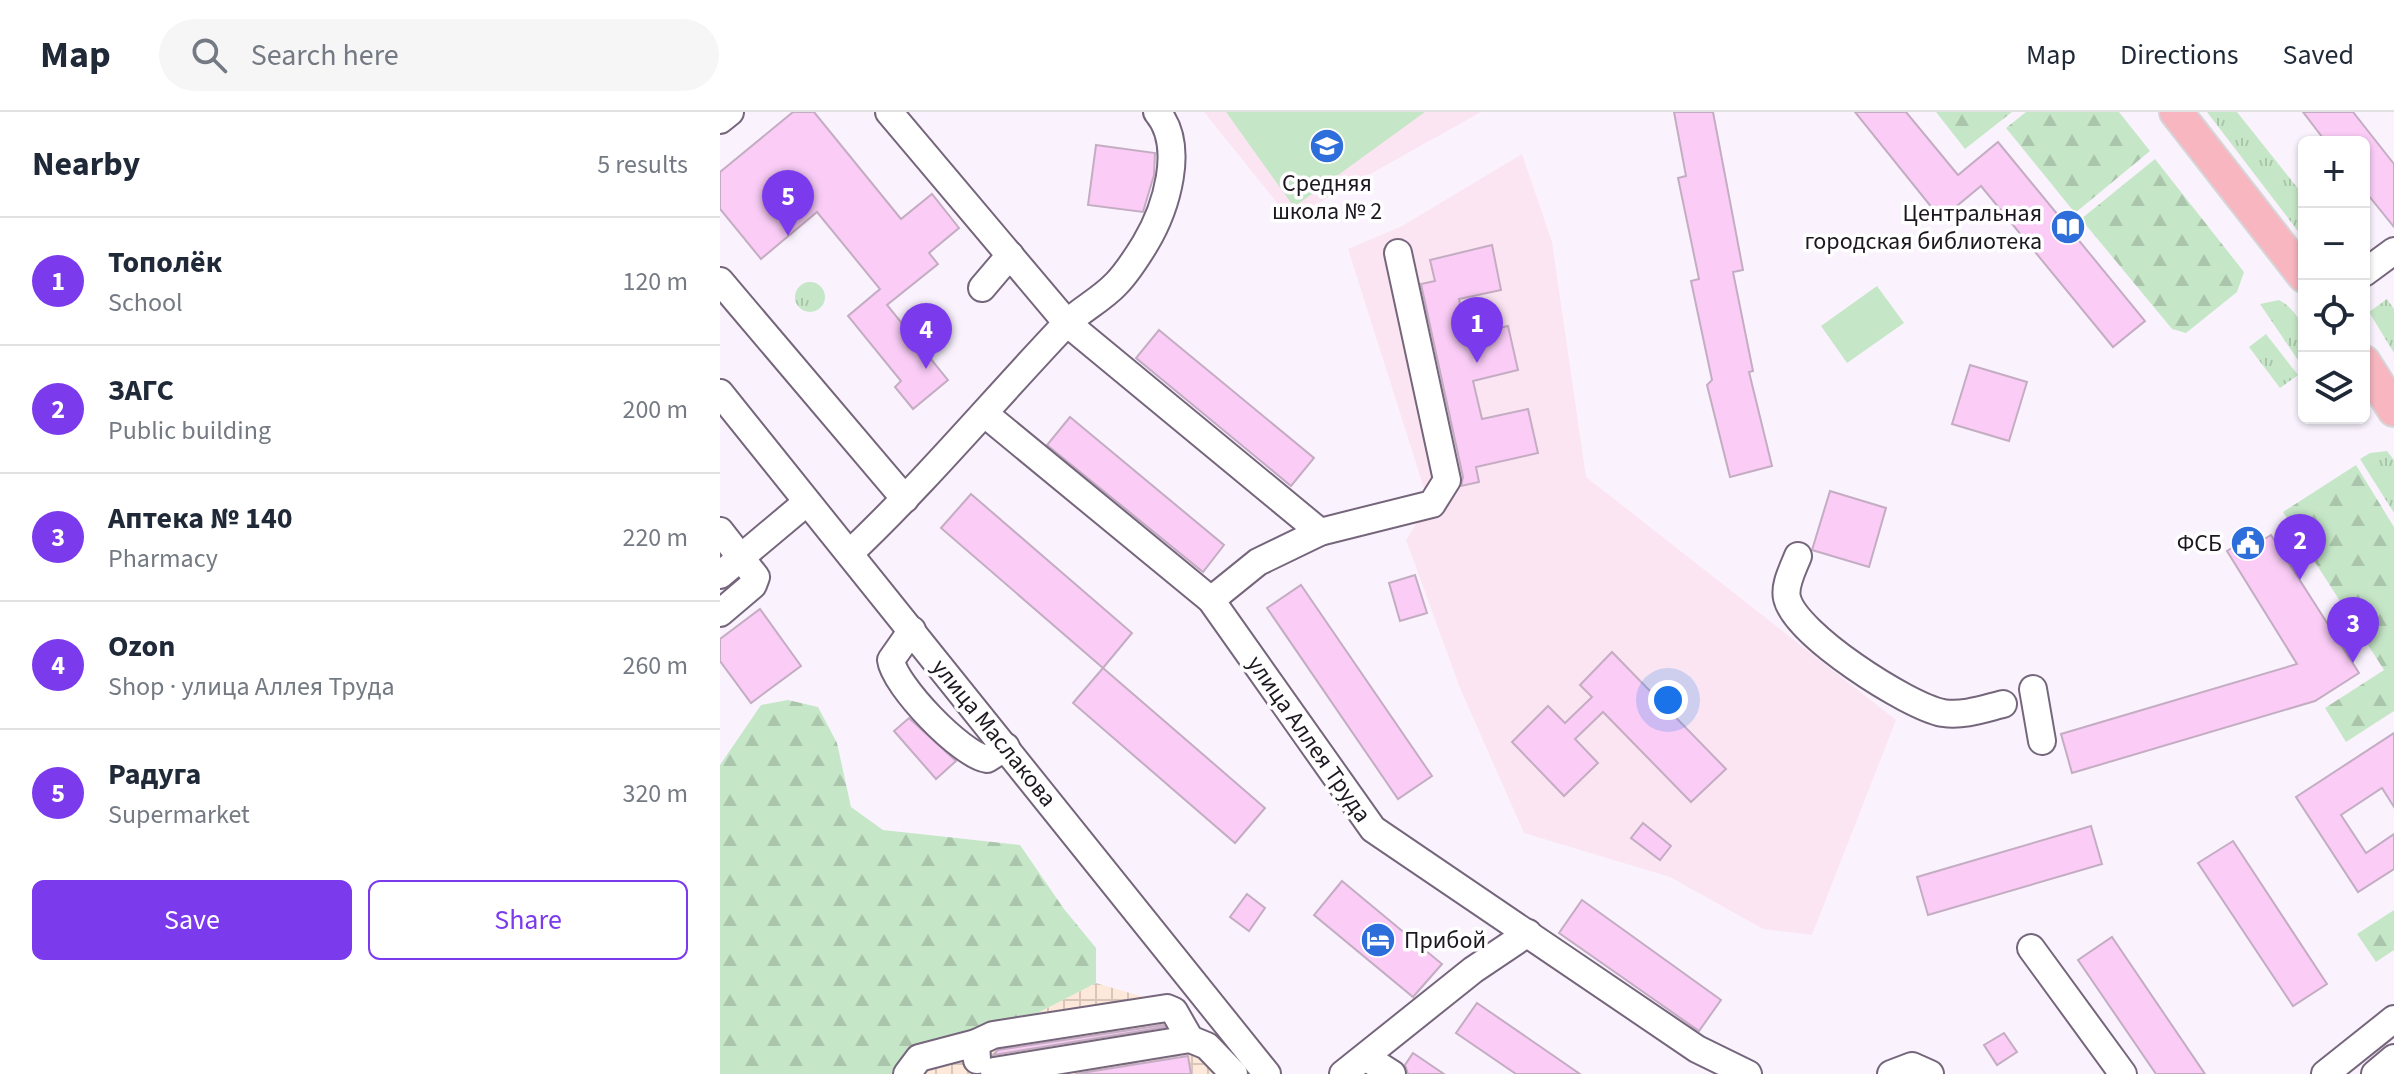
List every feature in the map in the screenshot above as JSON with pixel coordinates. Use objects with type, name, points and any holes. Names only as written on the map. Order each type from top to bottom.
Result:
[{"type":"main road","points":[[2176,112],[2298,268]]},
{"type":"main road","points":[[2370,372],[2394,410]]},
{"type":"street","points":[[720,120],[730,112]]},
{"type":"street","points":[[889,112],[1067,323],[1320,532]]},
{"type":"street","points":[[850,553],[905,499],[1067,323],[1117,283],[1146,243],[1165,196],[1171,145],[1167,124],[1157,112]]},
{"type":"street","points":[[2370,269],[2394,251]]},
{"type":"street","points":[[1211,600],[1258,562],[1320,532],[1432,504],[1447,480],[1398,253]]},
{"type":"street","points":[[982,288],[1010,255]]},
{"type":"street","points":[[720,281],[905,499]]},
{"type":"street","name":"улица Маслакова","points":[[720,393],[1267,1074]]},
{"type":"street","name":"улица Аллея Труда","points":[[985,414],[1211,600],[1373,829],[1697,1049],[1748,1074]]},
{"type":"street","points":[[720,575],[807,502]]},
{"type":"street","points":[[720,531],[742,556],[756,581],[720,613]]},
{"type":"street","points":[[1798,556],[1786,595],[1792,611],[1810,631],[1884,687],[1916,705],[1942,713],[1964,714],[2003,704]]},
{"type":"street","points":[[912,630],[891,660],[899,678],[966,752],[987,759],[1006,747]]},
{"type":"street","points":[[2033,689],[2042,741]]},
{"type":"street","points":[[1343,1074],[1367,1058],[1473,970],[1528,933]]},
{"type":"street","points":[[2031,948],[2123,1074]]},
{"type":"street","points":[[907,1074],[919,1058],[976,1043],[993,1035],[1167,1008],[1174,1011],[1190,1039]]},
{"type":"street","points":[[2325,1074],[2394,1019]]},
{"type":"street","points":[[976,1043],[986,1072],[1190,1039],[1207,1046],[1234,1074]]},
{"type":"street","points":[[1367,1058],[1392,1074]]},
{"type":"street","points":[[2375,1074],[2394,1058]]},
{"type":"street","points":[[1891,1074],[1912,1066],[1930,1074]]},
{"type":"shaded area","name":"Средняя школа № 2","points":[[1204,112],[1481,112],[1290,219]]},
{"type":"shaded area","points":[[1522,154],[1552,242],[1586,477],[1896,720],[1812,935],[1763,929],[1670,877],[1524,833],[1460,688],[1406,540],[1429,504],[1348,249],[1402,226]]},
{"type":"shaded area","points":[[1096,983],[1174,1006],[1216,1074],[899,1074],[1024,1020]]},
{"type":"green space","name":"Средняя школа № 2","points":[[1226,112],[1425,112],[1294,207]]},
{"type":"green space","points":[[1936,112],[2012,112],[1965,149]]},
{"type":"green space","points":[[2026,112],[2119,112],[2150,151],[2075,213],[2006,128]]},
{"type":"green space","points":[[2207,112],[2237,112],[2298,188],[2298,231]]},
{"type":"green space","points":[[2155,159],[2244,272],[2237,292],[2186,333],[2172,329],[2081,219]]},
{"type":"green space","points":[[810,282],[816,283],[824,291],[824,303],[816,311],[810,312],[804,311],[796,303],[795,297],[796,291],[804,283]]},
{"type":"green space","points":[[1877,286],[1904,323],[1847,363],[1821,326]]},
{"type":"green space","points":[[2387,299],[2394,309],[2394,353],[2370,314]]},
{"type":"green space","points":[[2279,300],[2298,318],[2298,360],[2260,304]]},
{"type":"green space","points":[[2266,334],[2298,375],[2280,388],[2249,347]]},
{"type":"green space","points":[[2387,451],[2394,460],[2394,513],[2360,459],[2370,453]]},
{"type":"green space","points":[[2356,465],[2394,527],[2394,711],[2346,742],[2325,708],[2384,670],[2283,512]]},
{"type":"green space","points":[[788,700],[818,707],[837,743],[851,807],[883,830],[1020,845],[1064,909],[1096,948],[1096,983],[1024,1020],[899,1074],[720,1074],[720,765],[761,705]]},
{"type":"green space","points":[[2394,910],[2394,950],[2376,962],[2357,934]]},
{"type":"building","points":[[793,112],[814,112],[901,219],[932,194],[959,228],[929,253],[938,264],[887,305],[948,380],[913,409],[895,387],[901,381],[848,316],[880,289],[817,212],[761,259],[720,209],[720,172]]},
{"type":"building","points":[[1674,112],[1713,112],[1743,270],[1733,272],[1753,371],[1749,372],[1772,466],[1730,477],[1707,385],[1712,380],[1691,281],[1699,279],[1678,178],[1686,176]]},
{"type":"building","points":[[1855,112],[1906,112],[1958,175],[1998,142],[2145,321],[2113,347],[1981,186],[1941,219]]},
{"type":"building","points":[[2303,112],[2353,112],[2394,164],[2394,227],[2370,197],[2370,136],[2321,136]]},
{"type":"building","points":[[1096,145],[1155,153],[1154,175],[1143,212],[1088,205]]},
{"type":"building","points":[[1492,245],[1501,290],[1459,299],[1467,335],[1508,326],[1518,370],[1473,381],[1482,419],[1528,409],[1538,453],[1476,467],[1479,482],[1461,486],[1463,477],[1421,284],[1435,281],[1430,260]]},
{"type":"building","points":[[1159,330],[1314,458],[1291,486],[1136,358]]},
{"type":"building","points":[[1970,365],[2027,382],[2009,441],[1952,424]]},
{"type":"building","points":[[1070,417],[1224,545],[1203,572],[1047,445]]},
{"type":"building","points":[[1830,491],[1886,508],[1869,567],[1812,550]]},
{"type":"building","points":[[971,494],[1132,633],[1103,668],[941,528]]},
{"type":"building","points":[[2271,535],[2359,673],[2315,701],[2072,773],[2061,734],[2297,664],[2227,551],[2246,539],[2251,547]]},
{"type":"building","points":[[1415,575],[1427,613],[1400,621],[1389,583]]},
{"type":"building","points":[[1301,585],[1432,776],[1398,799],[1267,608]]},
{"type":"building","points":[[760,609],[801,666],[751,703],[720,661],[720,639]]},
{"type":"building","points":[[1612,652],[1726,769],[1691,802],[1603,712],[1575,739],[1598,763],[1564,796],[1512,742],[1548,706],[1565,723],[1592,697],[1580,685]]},
{"type":"building","points":[[1103,668],[1265,808],[1235,843],[1073,703]]},
{"type":"building","points":[[909,718],[956,761],[936,779],[894,731]]},
{"type":"building","points":[[2394,733],[2394,807],[2382,788],[2341,815],[2366,853],[2394,834],[2394,869],[2358,892],[2296,797]]},
{"type":"building","points":[[1643,823],[1671,846],[1660,860],[1631,838]]},
{"type":"building","points":[[2091,826],[2102,864],[1928,915],[1917,877]]},
{"type":"building","points":[[2233,841],[2327,984],[2293,1006],[2198,863]]},
{"type":"building","name":"Прибой","points":[[1342,881],[1442,964],[1413,997],[1314,915]]},
{"type":"building","points":[[1247,894],[1265,908],[1249,931],[1230,917]]},
{"type":"building","points":[[1582,900],[1721,1000],[1699,1031],[1559,933]]},
{"type":"building","points":[[2112,937],[2205,1074],[2156,1074],[2078,960]]},
{"type":"building","points":[[1477,1003],[1580,1074],[1516,1074],[1456,1033]]},
{"type":"building","points":[[1165,1027],[993,1055],[998,1050]]},
{"type":"building","points":[[2004,1033],[2017,1052],[1997,1065],[1984,1045]]},
{"type":"building","points":[[1413,1053],[1444,1074],[1408,1074],[1405,1065]]},
{"type":"building","points":[[1188,1056],[1191,1074],[1075,1074]]},
{"type":"place","name":"Средняя школа № 2","points":[[1327,146]]},
{"type":"place","name":"Центральная городская библиотека","points":[[2068,227]]},
{"type":"place","name":"Радуга","points":[[788,236]]},
{"type":"place","name":"Тополёк","points":[[1477,363]]},
{"type":"place","name":"Ozon","points":[[926,369]]},
{"type":"place","name":"ФСБ","points":[[2248,543]]},
{"type":"place","name":"ЗАГС","points":[[2300,580]]},
{"type":"place","name":"Аптека № 140","points":[[2353,663]]},
{"type":"place","name":"Прибой","points":[[1378,940]]}]
